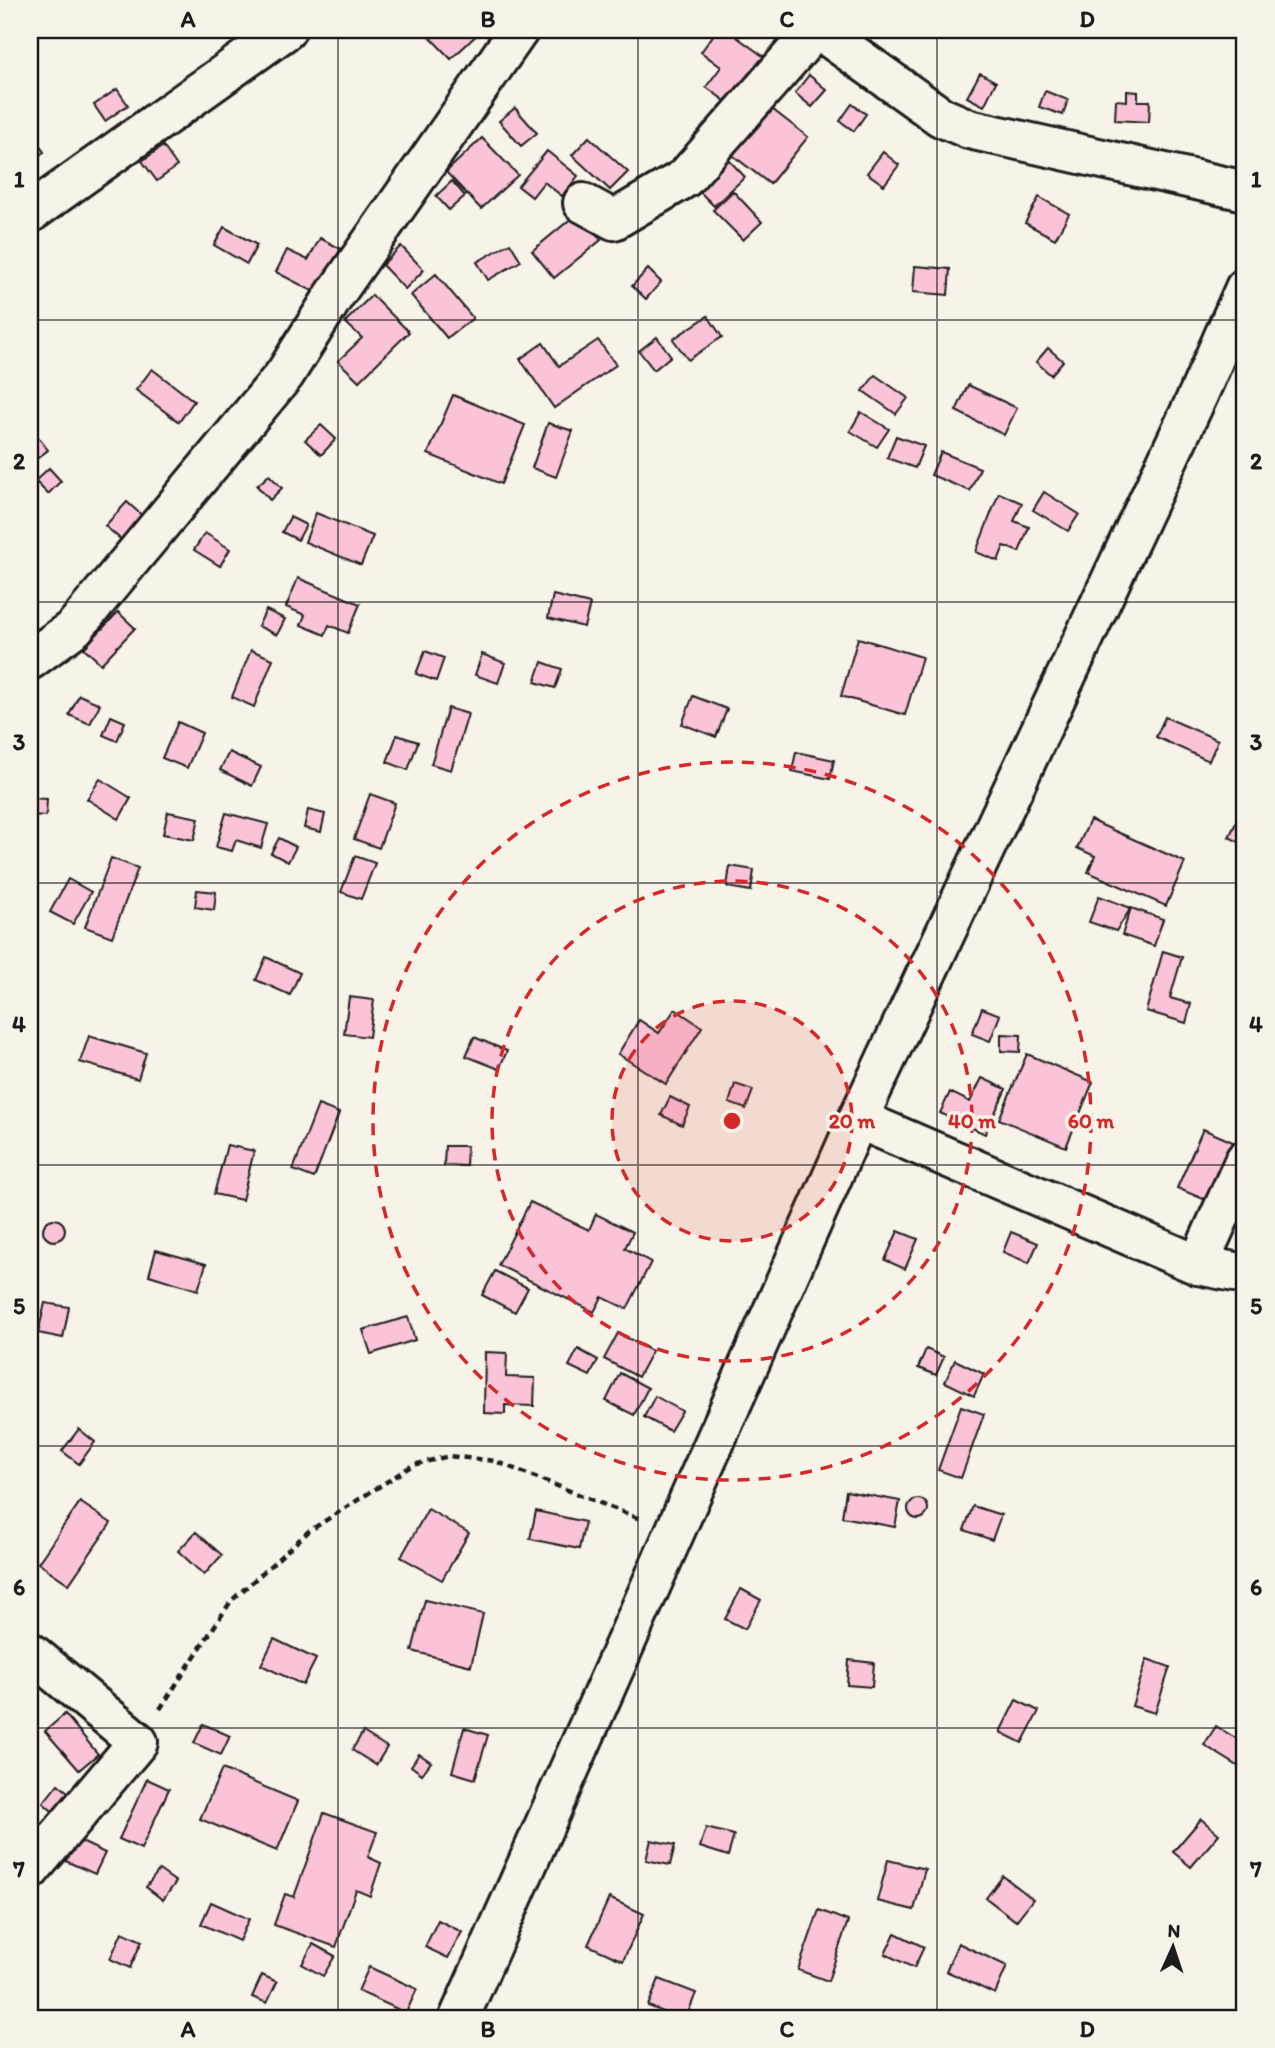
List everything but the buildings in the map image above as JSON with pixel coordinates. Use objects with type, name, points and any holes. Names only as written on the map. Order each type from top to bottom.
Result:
[{"type":"street","points":[[30,213],[286,30]]},
{"type":"street","points":[[30,660],[74,628],[285,374],[334,296],[519,30]]},
{"type":"street","points":[[583,203],[614,220],[685,178],[817,30],[941,117],[969,129],[1245,191]]},
{"type":"street","points":[[459,2018],[858,1119],[1193,406],[1245,288]]},
{"type":"street","points":[[858,1119],[1198,1265],[1245,1274]]},
{"type":"street","points":[[1198,1265],[1245,1160]]},
{"type":"street","points":[[30,1652],[138,1742],[30,1870]]},
{"type":"path","points":[[138,1742],[231,1601],[309,1531],[413,1465],[449,1456],[495,1461],[674,1532]]}]
